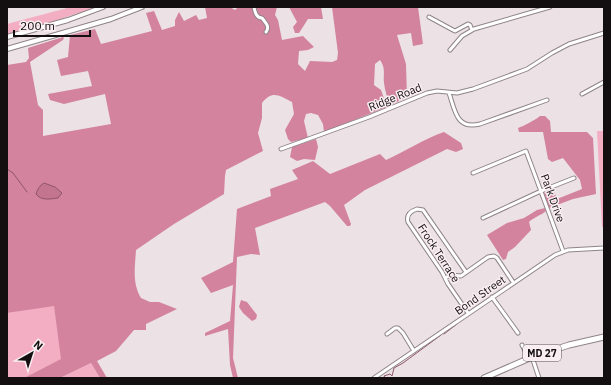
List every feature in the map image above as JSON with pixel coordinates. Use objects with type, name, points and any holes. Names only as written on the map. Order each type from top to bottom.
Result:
[{"type":"highway","name":"MD 27","points":[[484,378],[530,357],[569,345],[604,337]]},
{"type":"street","points":[[7,37],[62,22],[103,7]]},
{"type":"street","points":[[7,49],[111,19],[142,7]]},
{"type":"street","points":[[254,7],[256,15],[262,18],[267,26],[268,29],[266,32]]},
{"type":"street","points":[[450,50],[462,36],[472,30],[550,7]]},
{"type":"street","points":[[429,16],[453,30],[468,24],[472,30]]},
{"type":"street","name":"Ridge Road","points":[[281,149],[369,117],[427,93],[468,91],[531,67],[560,48],[604,33]]},
{"type":"street","points":[[582,94],[604,82]]},
{"type":"street","points":[[449,93],[458,117],[464,124],[470,126],[480,124],[547,100]]},
{"type":"street","name":"Park Drive","points":[[473,173],[526,151],[563,251]]},
{"type":"street","points":[[483,218],[541,191],[574,178]]},
{"type":"street","name":"Frock Terrace","points":[[466,272],[423,210],[418,208],[408,214],[407,221],[468,313]]},
{"type":"street","name":"Bond Street","points":[[374,378],[432,340],[468,313],[547,260],[563,251],[571,249],[604,248]]},
{"type":"street","points":[[445,278],[453,275],[460,276],[488,257],[494,256],[514,282]]},
{"type":"street","points":[[492,297],[518,333]]},
{"type":"street","points":[[387,334],[395,328],[398,328],[403,333],[414,351]]},
{"type":"street","points":[[522,345],[530,357],[539,378]]},
{"type":"shaded area","points":[[71,7],[96,7],[31,29],[7,35],[7,24]]},
{"type":"shaded area","points":[[205,7],[230,7],[235,10],[238,7],[277,7],[275,15],[278,20],[282,40],[303,36],[314,47],[308,50],[299,51],[298,64],[305,71],[310,61],[332,62],[337,60],[338,53],[332,7],[418,7],[423,44],[413,46],[411,33],[397,35],[406,64],[407,97],[391,105],[386,92],[384,83],[384,69],[380,60],[375,64],[374,85],[381,90],[387,107],[324,132],[323,124],[318,115],[311,113],[306,114],[304,121],[308,138],[291,142],[288,139],[285,130],[294,114],[292,102],[276,95],[269,96],[262,103],[262,118],[258,133],[263,151],[226,170],[224,194],[174,224],[136,250],[135,281],[141,298],[150,302],[159,302],[177,309],[146,324],[146,330],[134,330],[116,351],[97,361],[107,378],[100,378],[91,363],[60,378],[24,378],[61,359],[54,306],[7,313],[7,65],[26,62],[29,58],[28,48],[63,37],[63,40],[30,62],[38,105],[43,110],[43,136],[111,124],[105,94],[64,104],[50,100],[48,94],[92,86],[88,71],[61,76],[57,60],[68,57],[70,35],[95,29],[101,44],[152,31],[146,13],[154,11],[162,30],[175,26],[175,20],[179,12],[184,21],[196,15],[199,20],[207,18]]},
{"type":"shaded area","points":[[289,7],[321,7],[323,19],[308,19],[299,33],[295,33],[293,27],[297,22]]},
{"type":"shaded area","points":[[540,116],[545,116],[550,121],[551,132],[587,132],[593,138],[596,194],[573,199],[549,208],[544,193],[553,189],[557,199],[582,189],[580,180],[563,158],[552,162],[548,159],[543,132],[519,132],[518,128]]},
{"type":"shaded area","points":[[597,131],[604,131],[604,227],[602,227]]},
{"type":"shaded area","points":[[444,132],[461,143],[463,149],[456,152],[447,149],[365,190],[344,205],[351,224],[350,226],[347,226],[325,202],[255,228],[260,255],[251,254],[237,257],[233,358],[238,378],[233,378],[230,365],[228,329],[205,336],[205,333],[230,321],[233,285],[211,293],[201,278],[233,262],[237,209],[271,196],[270,189],[298,179],[292,170],[313,161],[330,174],[380,154],[386,160]]},
{"type":"shaded area","points":[[316,139],[318,147],[315,160],[304,159],[297,161],[290,157],[292,147]]},
{"type":"shaded area","points":[[44,183],[55,187],[62,193],[58,198],[40,198],[36,194],[41,185]]},
{"type":"shaded area","points":[[545,208],[546,211],[529,222],[531,230],[515,247],[508,252],[506,259],[503,260],[487,235],[507,223],[524,218],[537,210]]},
{"type":"shaded area","points":[[241,300],[247,302],[257,315],[256,319],[252,321],[243,313],[239,307]]},
{"type":"shaded area","points":[[54,305],[62,359],[24,378],[7,378],[7,313]]},
{"type":"shaded area","points":[[91,363],[100,378],[60,378]]},
{"type":"waterway","points":[[7,169],[13,173],[27,192]]},
{"type":"waterway","points":[[444,334],[457,324]]},
{"type":"waterway","points":[[385,378],[384,376],[390,374],[392,376],[394,368],[441,335]]}]
